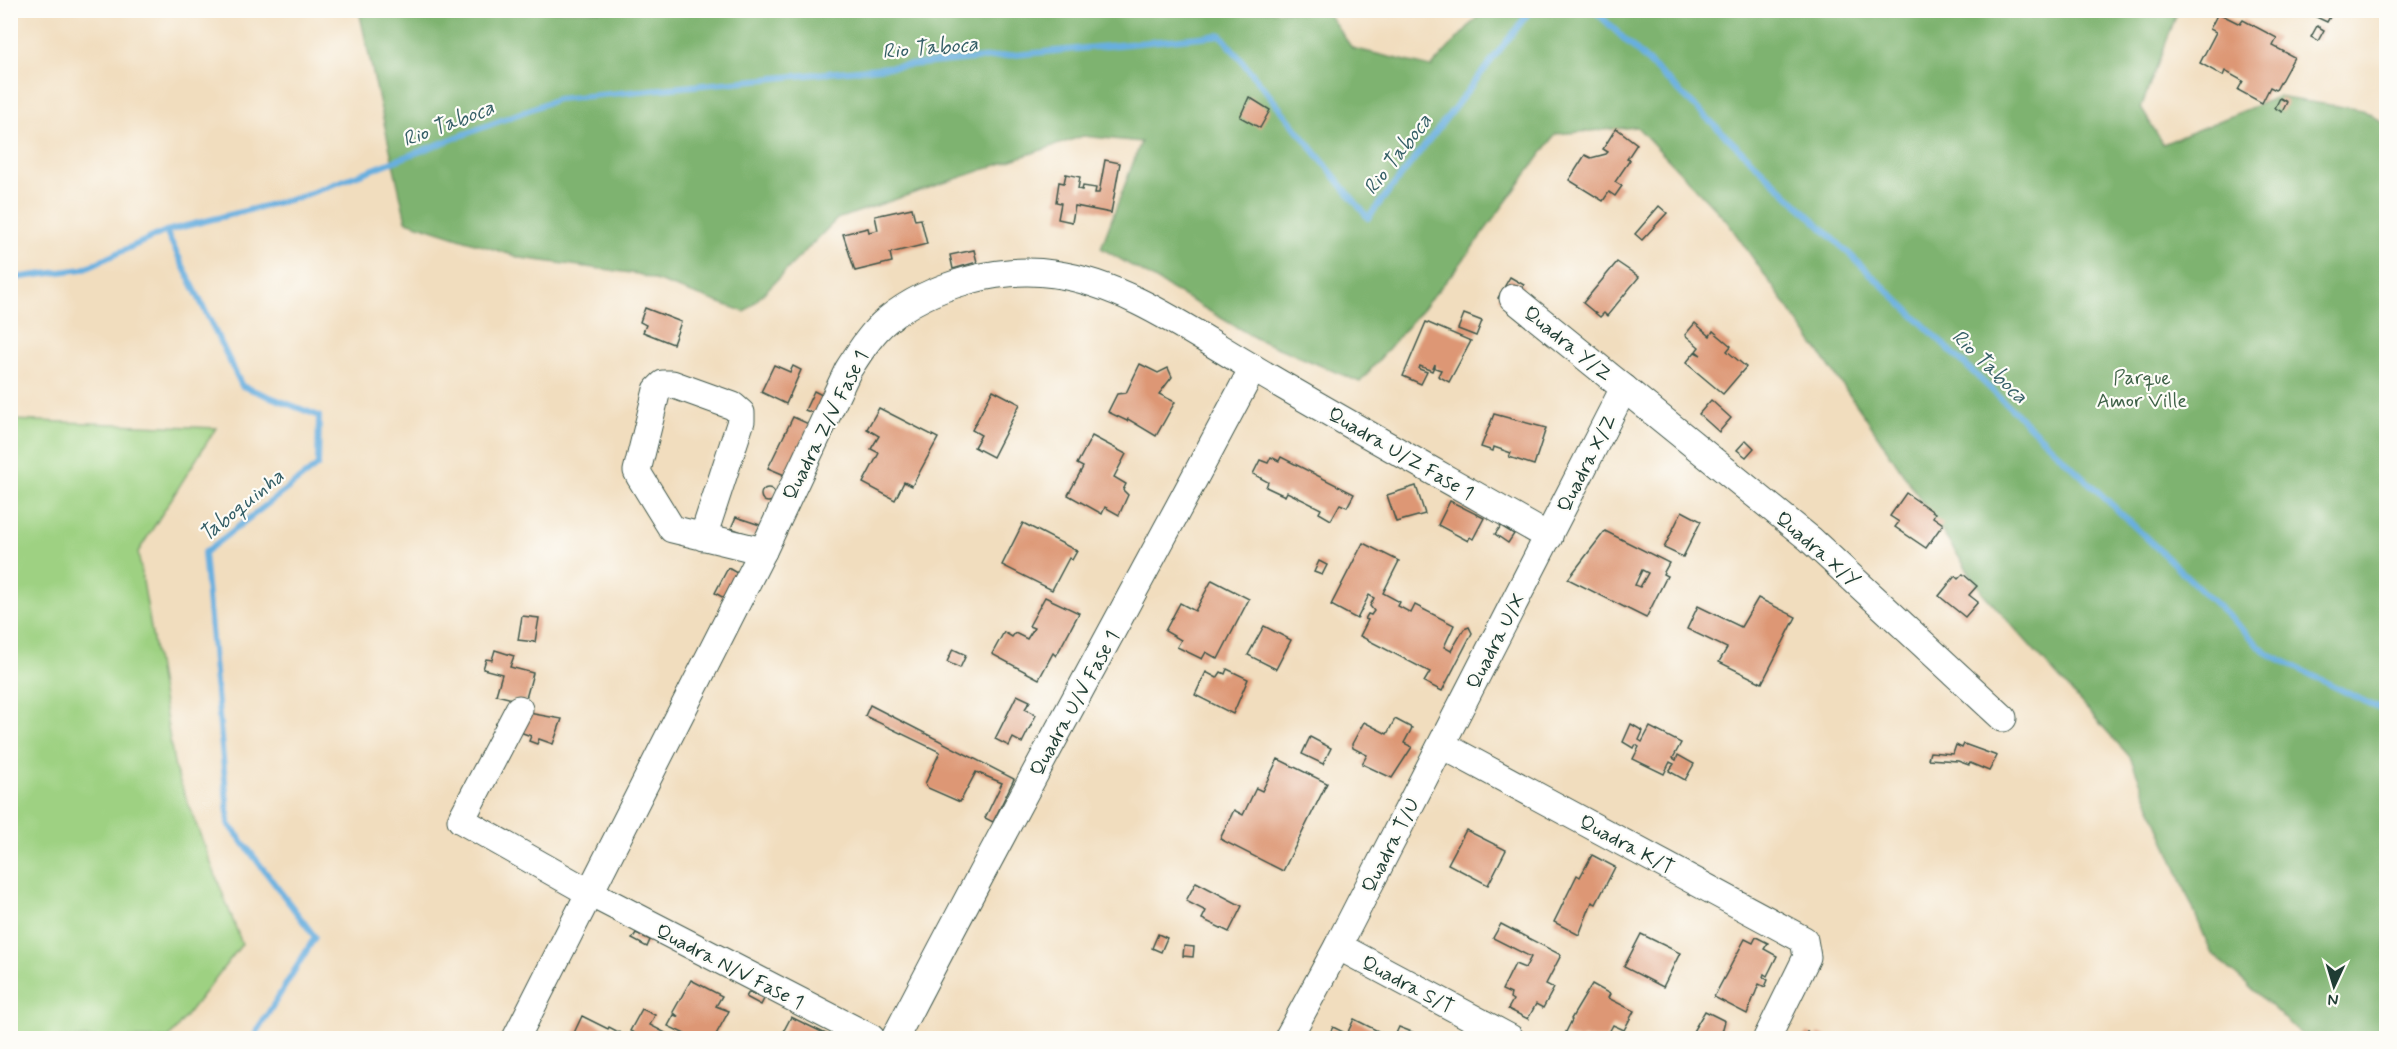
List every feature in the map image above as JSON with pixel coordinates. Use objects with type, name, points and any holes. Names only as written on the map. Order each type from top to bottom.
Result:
[{"type":"street","name":"Quadra Z/V Fase 1","points":[[516,1038],[763,551],[848,370],[860,350],[885,321],[911,303],[935,291],[979,279],[1031,272],[1101,285],[1180,325],[1253,369]]},
{"type":"street","name":"Quadra Y/Z","points":[[1513,298],[1624,388]]},
{"type":"street","name":"Quadra U/Z Fase 1","points":[[1253,369],[1549,537]]},
{"type":"street","name":"Quadra U/V Fase 1","points":[[895,1038],[985,864],[1126,608],[1253,369]]},
{"type":"street","points":[[703,537],[741,421],[741,412],[723,402],[672,384],[663,384],[657,390],[637,471],[672,529],[703,537],[763,551]]},
{"type":"street","name":"Quadra X/Z","points":[[1549,537],[1624,388]]},
{"type":"street","name":"Quadra X/Y","points":[[1624,388],[1810,539],[2003,718]]},
{"type":"street","name":"Quadra U/X","points":[[1442,745],[1549,537]]},
{"type":"street","name":"Quadra N/V Fase 1","points":[[519,709],[461,820],[590,893],[871,1038]]},
{"type":"street","name":"Quadra T/U","points":[[1288,1038],[1442,745]]},
{"type":"street","name":"Quadra K/T","points":[[1442,745],[1804,940],[1808,957],[1767,1038]]},
{"type":"street","name":"Quadra S/T","points":[[1338,946],[1510,1038]]},
{"type":"green space","name":"Parque Amor Ville","points":[[359,11],[1326,11],[1352,48],[1431,67],[1483,11],[2178,11],[2141,108],[2163,144],[2277,97],[2363,110],[2386,125],[2386,1038],[2306,1038],[2211,952],[2130,757],[1983,593],[1870,424],[1726,220],[1637,127],[1556,134],[1458,267],[1360,382],[1257,339],[1101,248],[1141,142],[1083,136],[837,219],[745,312],[638,274],[521,258],[406,221]]},
{"type":"green space","points":[[11,420],[216,428],[138,552],[175,769],[242,944],[169,1038],[11,1038]]},
{"type":"building","points":[[2317,10],[2334,10],[2327,22],[2314,16]]},
{"type":"building","points":[[2218,13],[2240,24],[2243,20],[2277,38],[2273,46],[2294,57],[2276,90],[2270,87],[2262,103],[2238,90],[2243,81],[2225,71],[2223,76],[2200,63],[2216,32],[2210,29]]},
{"type":"building","points":[[2317,26],[2324,30],[2318,41],[2311,37]]},
{"type":"building","points":[[1249,97],[1270,110],[1260,128],[1240,117]]},
{"type":"building","points":[[2280,98],[2287,102],[2282,112],[2275,108]]},
{"type":"building","points":[[1616,128],[1637,144],[1627,159],[1630,160],[1615,182],[1622,186],[1615,196],[1609,192],[1603,201],[1569,180],[1585,155],[1591,158],[1608,152],[1603,149]]},
{"type":"building","points":[[1105,160],[1120,163],[1111,213],[1075,206],[1072,222],[1058,219],[1061,203],[1056,202],[1059,182],[1064,183],[1066,174],[1080,177],[1078,189],[1082,190],[1083,186],[1096,188],[1095,193],[1099,193]]},
{"type":"building","points":[[1659,206],[1667,213],[1642,240],[1635,234]]},
{"type":"building","points":[[912,208],[915,220],[921,219],[927,244],[890,253],[892,262],[855,271],[843,234],[868,228],[869,232],[878,230],[875,216]]},
{"type":"building","points":[[974,250],[977,262],[953,269],[950,255]]},
{"type":"building","points":[[1617,262],[1639,277],[1607,316],[1604,313],[1600,317],[1583,303]]},
{"type":"building","points":[[1510,277],[1524,285],[1512,306],[1498,298]]},
{"type":"building","points":[[645,308],[681,322],[673,344],[643,332],[646,325],[640,322]]},
{"type":"building","points":[[1464,314],[1482,321],[1476,336],[1458,329]]},
{"type":"building","points":[[1426,322],[1471,341],[1449,382],[1438,376],[1441,370],[1435,368],[1435,364],[1432,371],[1420,366],[1419,369],[1427,372],[1421,384],[1403,376]]},
{"type":"building","points":[[1695,323],[1710,336],[1713,331],[1731,346],[1727,351],[1746,367],[1723,394],[1686,363],[1695,352],[1701,355],[1696,351],[1699,347],[1685,335]]},
{"type":"building","points":[[1140,364],[1158,373],[1168,368],[1172,377],[1159,394],[1175,402],[1156,436],[1128,419],[1127,421],[1108,412],[1117,394],[1126,393]]},
{"type":"building","points":[[774,365],[790,372],[793,366],[801,370],[786,404],[761,392]]},
{"type":"building","points":[[993,390],[1020,404],[993,457],[974,447],[981,435],[972,430]]},
{"type":"building","points":[[814,391],[824,396],[815,414],[805,410]]},
{"type":"building","points":[[1711,400],[1731,418],[1719,432],[1699,414]]},
{"type":"building","points":[[879,408],[938,438],[912,486],[904,482],[895,500],[863,483],[879,453],[871,449],[879,436],[867,429]]},
{"type":"building","points":[[1494,414],[1546,428],[1534,465],[1509,457],[1511,453],[1494,447],[1493,451],[1481,447]]},
{"type":"building","points":[[793,417],[811,425],[787,476],[768,468]]},
{"type":"building","points":[[1092,436],[1126,454],[1114,477],[1126,484],[1123,490],[1128,495],[1119,515],[1105,507],[1102,514],[1068,495],[1083,467],[1077,464]]},
{"type":"building","points":[[1746,440],[1754,448],[1746,457],[1737,450]]},
{"type":"building","points":[[1271,457],[1279,461],[1281,457],[1354,494],[1347,507],[1340,504],[1331,520],[1319,513],[1321,509],[1287,492],[1285,496],[1266,487],[1268,482],[1253,474],[1260,460],[1268,463]]},
{"type":"building","points":[[1416,486],[1425,514],[1396,522],[1387,495]]},
{"type":"building","points":[[765,488],[771,488],[775,495],[771,502],[765,502],[761,498],[761,492]]},
{"type":"building","points":[[1906,493],[1935,513],[1933,517],[1943,524],[1926,548],[1895,527],[1899,522],[1890,516]]},
{"type":"building","points":[[1450,501],[1484,518],[1473,539],[1470,537],[1468,541],[1438,525]]},
{"type":"building","points":[[1682,511],[1701,521],[1683,557],[1664,548]]},
{"type":"building","points":[[736,517],[760,525],[755,537],[731,528]]},
{"type":"building","points":[[1023,523],[1077,551],[1072,560],[1069,558],[1052,590],[1002,565]]},
{"type":"building","points":[[1501,526],[1514,534],[1508,543],[1495,534]]},
{"type":"building","points":[[1605,531],[1669,563],[1663,574],[1667,576],[1646,618],[1568,579]],"holes":[[[1642,570],[1648,573],[1640,587],[1635,585]]]},
{"type":"building","points":[[1363,543],[1399,561],[1383,593],[1400,602],[1398,606],[1411,613],[1415,605],[1454,625],[1444,647],[1451,651],[1464,629],[1469,627],[1472,633],[1442,691],[1424,682],[1430,672],[1360,636],[1368,620],[1365,619],[1374,611],[1370,606],[1374,598],[1369,595],[1357,619],[1331,605]]},
{"type":"building","points":[[1319,561],[1327,565],[1322,575],[1314,572]]},
{"type":"building","points":[[728,568],[737,573],[724,598],[715,593]]},
{"type":"building","points":[[1963,574],[1977,586],[1969,595],[1978,602],[1965,617],[1939,596],[1955,576],[1958,579]]},
{"type":"building","points":[[1212,580],[1249,599],[1218,659],[1206,652],[1202,659],[1177,647],[1181,640],[1165,631],[1180,603],[1195,611]]},
{"type":"building","points":[[1045,597],[1079,613],[1056,656],[1053,653],[1039,679],[992,654],[1004,632],[1012,637],[1015,633],[1027,639],[1034,628],[1029,626]]},
{"type":"building","points":[[1758,598],[1796,617],[1762,683],[1719,662],[1727,648],[1687,629],[1698,606],[1741,627]]},
{"type":"building","points":[[522,616],[539,618],[535,642],[518,640]]},
{"type":"building","points":[[1264,626],[1291,640],[1276,669],[1248,655]]},
{"type":"building","points":[[953,649],[966,655],[960,668],[947,662]]},
{"type":"building","points":[[495,650],[514,656],[510,667],[533,673],[525,702],[496,695],[502,674],[483,669],[486,659],[492,660]]},
{"type":"building","points":[[1227,669],[1248,679],[1233,714],[1195,695],[1206,672],[1217,678],[1221,672],[1225,674]]},
{"type":"building","points":[[1017,695],[1030,701],[1025,709],[1036,715],[1022,743],[1013,738],[1009,746],[995,739]]},
{"type":"building","points":[[870,705],[1014,779],[993,822],[985,818],[1002,783],[976,772],[960,802],[928,788],[925,784],[940,752],[865,716]]},
{"type":"building","points":[[523,712],[562,719],[553,744],[539,739],[537,744],[529,741],[531,736],[517,731]]},
{"type":"building","points":[[1395,719],[1412,728],[1404,743],[1412,747],[1392,778],[1362,764],[1367,755],[1353,748],[1352,744],[1364,722],[1387,734]]},
{"type":"building","points":[[1631,724],[1643,731],[1639,740],[1642,742],[1650,727],[1681,743],[1673,758],[1676,760],[1678,755],[1694,764],[1685,780],[1669,771],[1674,764],[1670,762],[1664,774],[1633,759],[1639,747],[1636,745],[1633,748],[1623,742]]},
{"type":"building","points":[[1310,737],[1331,748],[1323,764],[1302,754]]},
{"type":"building","points":[[1964,744],[1997,756],[1989,771],[1970,763],[1969,765],[1958,761],[1928,759],[1930,752],[1953,754],[1956,745],[1962,748]]},
{"type":"building","points":[[1278,759],[1327,783],[1283,871],[1220,839],[1234,810],[1243,815],[1256,788],[1262,791]]},
{"type":"building","points":[[1466,830],[1506,850],[1488,885],[1448,864]]},
{"type":"building","points":[[1592,855],[1615,867],[1596,904],[1592,902],[1579,935],[1554,922],[1577,875],[1580,877]]},
{"type":"building","points":[[1196,882],[1242,906],[1229,932],[1202,919],[1206,911],[1186,901]]},
{"type":"building","points":[[1501,924],[1561,955],[1546,984],[1554,988],[1543,1008],[1536,1004],[1528,1019],[1508,1009],[1513,1000],[1510,998],[1511,994],[1502,990],[1515,964],[1525,968],[1531,957],[1493,938]]},
{"type":"building","points":[[636,933],[650,940],[647,947],[632,939]]},
{"type":"building","points":[[1158,934],[1167,938],[1161,952],[1152,948]]},
{"type":"building","points":[[1641,934],[1680,953],[1663,987],[1624,967]]},
{"type":"building","points":[[1756,937],[1768,943],[1764,949],[1777,956],[1767,976],[1764,974],[1763,977],[1768,980],[1765,987],[1759,984],[1747,1014],[1714,997],[1745,939],[1753,943]]},
{"type":"building","points":[[1184,946],[1194,947],[1193,957],[1183,956]]},
{"type":"building","points":[[691,980],[722,996],[716,1006],[729,1011],[714,1038],[693,1038],[668,1026],[674,1015],[679,1017],[673,1012]]},
{"type":"building","points":[[1592,984],[1610,994],[1608,998],[1634,1011],[1624,1030],[1613,1025],[1606,1038],[1573,1038],[1565,1034],[1571,1019]]},
{"type":"building","points":[[749,992],[764,999],[761,1005],[746,997]]},
{"type":"building","points":[[642,1009],[655,1015],[650,1025],[675,1038],[644,1038],[630,1031]]},
{"type":"building","points":[[1705,1011],[1725,1021],[1722,1032],[1731,1038],[1689,1038]]},
{"type":"building","points":[[582,1016],[630,1038],[576,1038],[573,1035]]},
{"type":"building","points":[[791,1017],[834,1038],[780,1038]]},
{"type":"building","points":[[1354,1019],[1388,1036],[1387,1038],[1327,1038],[1333,1027],[1347,1034]]},
{"type":"building","points":[[1399,1027],[1417,1034],[1415,1038],[1394,1038]]},
{"type":"building","points":[[1807,1032],[1817,1037],[1819,1033],[1829,1038],[1803,1038]]},
{"type":"waterway","name":"Rio Taboca","points":[[166,231],[300,197],[557,99],[1221,35],[1368,218],[1531,10]]},
{"type":"waterway","name":"Rio Taboca","points":[[1594,10],[2267,653],[2386,712]]},
{"type":"waterway","name":"Taboquinha","points":[[10,275],[14,278],[83,269],[166,231],[242,386],[319,416],[318,465],[204,553],[229,824],[315,937],[253,1038]]}]
